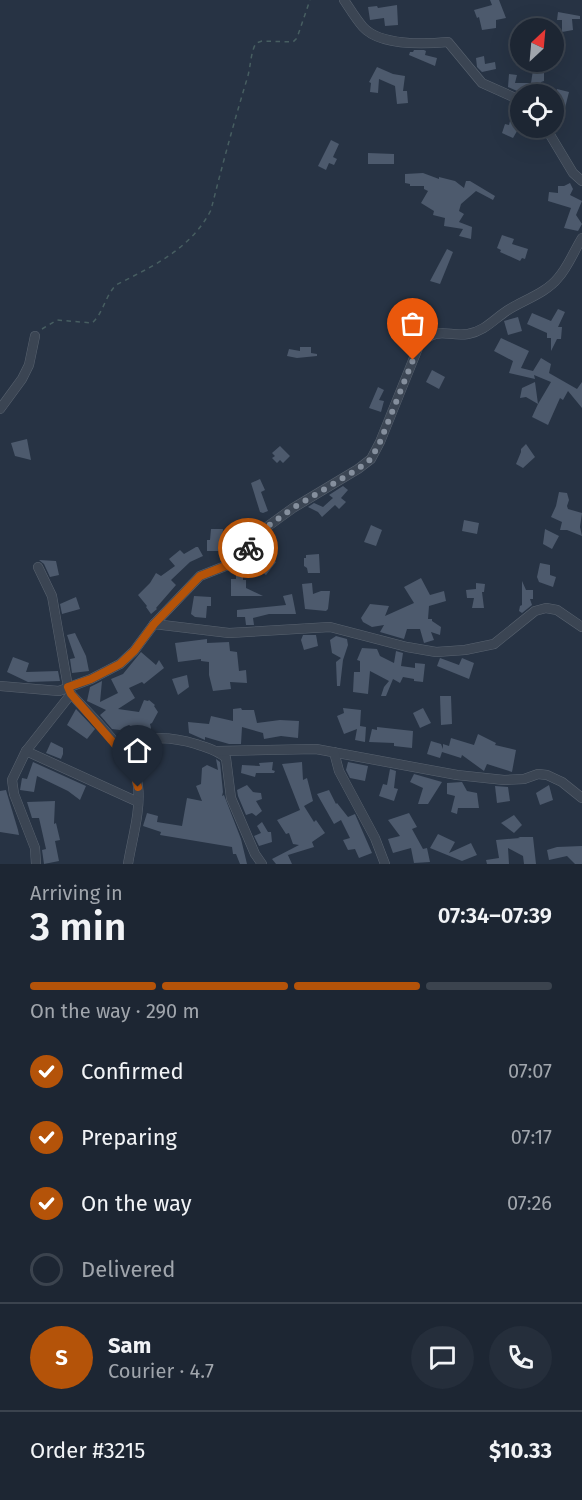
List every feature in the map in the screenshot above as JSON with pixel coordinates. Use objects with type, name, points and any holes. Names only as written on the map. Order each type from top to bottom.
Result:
[{"type":"street","points":[[344,0],[364,28],[372,34],[386,39],[422,45],[448,42],[482,82],[510,95]]},
{"type":"street","points":[[552,138],[573,173],[582,181]]},
{"type":"street","points":[[0,686],[69,690],[120,664],[200,576],[233,563],[241,557],[257,534],[293,508],[371,459],[420,343],[430,334],[443,332],[468,334],[491,325],[506,312],[558,279],[582,238]]},
{"type":"street","points":[[0,410],[29,365],[35,336]]},
{"type":"street","points":[[38,567],[52,596],[69,690],[131,763],[136,777],[138,802],[128,864]]},
{"type":"street","points":[[154,624],[229,633],[330,627],[436,652],[465,650],[494,644],[535,611],[546,608],[557,610],[582,627]]},
{"type":"street","points":[[36,864],[35,848],[14,794],[12,780],[26,752],[69,690]]},
{"type":"street","points":[[118,747],[143,739],[165,737],[177,738],[218,751],[315,749],[457,776],[504,780],[524,779],[538,774],[547,775],[562,782],[582,798]]},
{"type":"street","points":[[218,751],[226,758],[231,798],[255,854],[262,864]]},
{"type":"street","points":[[26,752],[138,802]]},
{"type":"street","points":[[334,752],[339,771],[375,838],[385,864]]},
{"type":"street","points":[[0,784],[12,780]]},
{"type":"path","points":[[35,336],[44,327],[57,320],[92,323],[97,319],[109,292],[116,285],[173,255],[205,222],[211,210],[240,98],[248,78],[253,48],[256,43],[262,41],[293,42],[297,38],[310,0]]},
{"type":"building","points":[[490,0],[499,0],[506,18],[496,20],[496,28],[482,30],[479,17],[477,18],[474,10],[492,5]]},
{"type":"building","points":[[397,5],[398,25],[385,26],[384,18],[370,20],[368,7]]},
{"type":"building","points":[[558,12],[580,16],[580,19],[572,19],[573,30],[564,32],[564,18],[557,18]]},
{"type":"building","points":[[414,50],[424,50],[425,55],[437,58],[435,66],[409,55]]},
{"type":"building","points":[[484,56],[485,64],[495,62],[496,69],[482,72],[477,67],[476,58]]},
{"type":"building","points":[[377,67],[405,76],[403,91],[407,91],[408,103],[397,104],[395,86],[379,79],[378,93],[370,92],[371,83],[369,82]]},
{"type":"building","points":[[533,72],[544,72],[544,81],[540,84],[510,84],[510,88],[508,87],[509,74],[517,75],[515,83],[531,83]]},
{"type":"building","points":[[564,91],[569,92],[564,112]]},
{"type":"building","points":[[510,121],[510,137],[502,133],[505,124],[509,125]]},
{"type":"building","points":[[331,140],[339,144],[333,157],[337,159],[334,165],[329,163],[326,170],[318,166]]},
{"type":"building","points":[[368,153],[394,154],[394,164],[368,164]]},
{"type":"building","points":[[423,173],[439,179],[439,177],[455,181],[464,188],[466,181],[470,181],[495,196],[493,200],[476,191],[461,204],[459,211],[464,214],[459,222],[472,227],[471,239],[459,236],[463,229],[444,226],[445,218],[433,215],[434,211],[421,203],[428,191],[424,189],[424,186],[410,186],[405,183],[405,174]]},
{"type":"building","points":[[570,183],[573,189],[570,195],[582,201],[576,215],[582,224],[578,231],[564,228],[571,208],[548,201],[549,192],[558,193],[558,186]]},
{"type":"building","points":[[502,235],[514,239],[512,244],[528,249],[525,259],[522,258],[520,261],[500,252],[501,250],[497,248]]},
{"type":"building","points":[[447,249],[453,252],[440,284],[430,281]]},
{"type":"building","points":[[558,309],[565,312],[558,327],[562,327],[561,339],[557,339],[551,351],[551,338],[547,338],[547,333],[527,324],[532,313],[551,321]]},
{"type":"building","points":[[518,317],[522,331],[508,335],[504,321]]},
{"type":"building","points":[[501,338],[529,351],[521,368],[533,371],[541,358],[551,364],[549,373],[577,389],[582,382],[582,408],[568,391],[563,400],[560,398],[548,425],[532,417],[551,382],[534,375],[535,379],[509,373],[513,361],[494,351]]},
{"type":"building","points":[[300,347],[311,347],[311,353],[317,356],[297,358],[287,356],[289,349],[300,351]]},
{"type":"building","points":[[432,370],[445,377],[439,389],[426,382]]},
{"type":"building","points":[[535,382],[538,404],[526,397],[520,398],[522,388]]},
{"type":"building","points":[[378,387],[384,390],[379,400],[384,401],[381,412],[369,408]]},
{"type":"building","points":[[27,439],[31,460],[15,456],[11,443]]},
{"type":"building","points":[[526,444],[535,457],[523,468],[516,464],[521,449]]},
{"type":"building","points":[[280,446],[290,456],[283,463],[280,460],[277,463],[272,458],[275,456],[272,453]]},
{"type":"building","points":[[260,479],[265,490],[261,492],[268,511],[263,513],[260,512],[251,483]]},
{"type":"building","points":[[343,486],[348,490],[341,498],[346,502],[339,509],[335,505],[322,517],[308,507],[314,503],[323,507],[333,498],[329,495]]},
{"type":"building","points":[[559,492],[567,493],[568,509],[582,513],[580,527],[582,536],[567,530],[560,530],[562,522],[551,517]]},
{"type":"building","points":[[464,520],[479,523],[477,534],[462,531]]},
{"type":"building","points":[[371,525],[382,530],[376,546],[364,542]]},
{"type":"building","points":[[211,529],[223,529],[222,538],[238,538],[238,546],[222,547],[222,551],[207,551],[207,540],[210,540]]},
{"type":"building","points":[[545,529],[559,536],[552,549],[543,544]]},
{"type":"building","points":[[196,547],[203,556],[190,562],[171,580],[176,585],[151,614],[138,595],[156,573],[161,576],[175,566],[169,559],[180,550],[184,554]]},
{"type":"building","points":[[262,552],[276,562],[266,575],[252,565]]},
{"type":"building","points":[[319,554],[320,573],[308,573],[304,566],[304,558],[306,555]]},
{"type":"building","points":[[39,560],[56,561],[59,575],[50,577],[44,564]]},
{"type":"building","points":[[540,563],[550,565],[550,575],[556,577],[553,587],[539,582],[537,577]]},
{"type":"building","points":[[236,575],[243,575],[246,588],[263,596],[231,596],[231,579],[236,579]]},
{"type":"building","points":[[421,578],[430,595],[444,591],[446,601],[429,606],[428,619],[432,619],[441,627],[440,635],[431,632],[434,640],[424,643],[420,629],[407,629],[404,639],[380,632],[384,625],[372,627],[363,622],[361,618],[370,604],[389,606],[385,616],[414,603],[404,587]]},
{"type":"building","points":[[522,581],[526,590],[533,590],[533,599],[530,599],[532,605],[522,613],[519,611],[522,605]]},
{"type":"building","points":[[312,583],[313,594],[330,591],[326,611],[305,609],[302,584]]},
{"type":"building","points":[[476,583],[485,584],[484,592],[482,592],[484,608],[472,608],[474,598],[467,598],[466,590],[476,589]]},
{"type":"building","points":[[292,594],[296,614],[269,614],[253,618],[254,625],[246,625],[245,617],[237,617],[237,610],[286,605],[283,596]]},
{"type":"building","points":[[194,596],[211,597],[211,606],[207,606],[206,618],[195,617],[191,614]]},
{"type":"building","points":[[76,597],[80,609],[62,614],[60,604]]},
{"type":"building","points":[[75,633],[86,656],[89,671],[72,673],[70,659],[75,658],[67,635]]},
{"type":"building","points":[[303,635],[316,635],[318,646],[304,650],[301,640]]},
{"type":"building","points":[[336,636],[347,639],[348,645],[343,660],[340,686],[337,686],[336,662],[341,658],[332,653],[330,640]]},
{"type":"building","points":[[207,639],[207,643],[229,642],[230,651],[237,652],[239,671],[246,670],[247,683],[230,682],[231,689],[213,691],[209,662],[201,661],[201,659],[178,662],[175,643]]},
{"type":"building","points":[[362,648],[377,649],[380,656],[394,663],[396,651],[403,653],[401,666],[415,668],[415,663],[425,664],[423,682],[403,677],[400,683],[393,679],[386,696],[381,696],[389,681],[370,671],[368,694],[353,692],[354,672],[360,672],[360,661],[357,660]]},
{"type":"building","points":[[141,652],[156,665],[159,660],[164,668],[144,684],[142,682],[129,688],[135,698],[118,709],[139,712],[144,700],[149,700],[158,712],[150,724],[149,732],[140,732],[129,725],[120,730],[112,729],[100,715],[106,710],[87,701],[90,687],[102,681],[100,702],[118,693],[111,679],[123,674]]},
{"type":"building","points":[[13,657],[29,663],[26,672],[58,671],[60,681],[28,682],[7,672]]},
{"type":"building","points":[[440,658],[459,665],[462,658],[474,663],[469,679],[437,666]]},
{"type":"building","points":[[187,675],[189,687],[178,695],[172,679]]},
{"type":"building","points":[[440,696],[451,696],[452,724],[441,725]]},
{"type":"building","points":[[241,708],[242,710],[254,710],[257,723],[280,720],[299,721],[298,738],[281,736],[264,739],[263,733],[242,727],[241,744],[229,744],[205,737],[205,740],[189,733],[188,722],[209,724],[211,716],[233,721],[233,709]]},
{"type":"building","points":[[343,708],[361,710],[360,726],[366,727],[365,742],[355,740],[357,729],[344,734],[337,716],[344,713]]},
{"type":"building","points":[[423,708],[431,723],[420,728],[413,713]]},
{"type":"building","points":[[76,709],[95,729],[87,739],[67,725]]},
{"type":"building","points":[[377,727],[413,731],[412,748],[394,746],[394,743],[369,742],[372,729],[377,730]]},
{"type":"building","points":[[478,734],[496,743],[495,745],[516,750],[512,772],[487,764],[484,771],[462,755],[461,758],[442,752],[440,758],[427,754],[431,741],[441,744],[443,749],[443,744],[449,746],[451,738],[474,745]]},
{"type":"building","points":[[51,742],[63,748],[61,759],[46,753]]},
{"type":"building","points":[[216,759],[220,762],[222,796],[224,795],[241,839],[247,864],[240,864],[236,854],[233,854],[232,847],[160,835],[161,832],[143,826],[147,813],[158,816],[157,822],[182,826],[187,798],[202,801],[196,786],[201,784],[202,768],[207,765],[218,770]]},
{"type":"building","points":[[33,762],[86,786],[80,800],[68,791],[37,776],[34,792],[20,790],[22,778],[27,779]]},
{"type":"building","points":[[273,762],[274,773],[256,773],[255,777],[241,773],[242,765],[260,766],[259,763]]},
{"type":"building","points":[[302,762],[303,780],[307,778],[313,801],[304,806],[314,822],[316,820],[325,833],[312,842],[314,847],[288,855],[287,853],[292,864],[276,864],[272,859],[299,845],[293,844],[289,833],[286,834],[277,820],[300,810],[282,764]]},
{"type":"building","points":[[348,762],[368,766],[365,781],[350,778],[346,770]]},
{"type":"building","points":[[390,769],[396,771],[394,788],[398,789],[394,801],[379,796],[383,784],[387,785]]},
{"type":"building","points":[[414,774],[442,782],[428,804],[418,804],[423,788],[410,782]]},
{"type":"building","points":[[462,782],[467,791],[477,793],[479,808],[458,808],[457,814],[451,812],[455,796],[447,794],[447,783]]},
{"type":"building","points":[[247,785],[253,792],[261,793],[262,799],[256,801],[262,811],[256,816],[252,813],[246,815],[238,796],[237,790]]},
{"type":"building","points":[[549,785],[553,800],[540,805],[536,793]]},
{"type":"building","points":[[495,786],[508,787],[510,801],[497,803]]},
{"type":"building","points":[[6,790],[19,835],[0,832],[0,791]]},
{"type":"building","points":[[329,790],[336,804],[348,817],[355,814],[372,853],[359,858],[355,849],[348,850],[343,840],[350,838],[341,820],[334,824],[317,794]]},
{"type":"building","points":[[55,801],[54,824],[56,823],[60,840],[55,841],[59,861],[44,864],[42,850],[46,849],[39,818],[32,818],[27,802]]},
{"type":"building","points":[[409,813],[417,827],[412,829],[423,849],[427,848],[430,862],[414,863],[411,848],[393,853],[388,839],[400,836],[388,820]]},
{"type":"building","points":[[514,815],[522,825],[514,833],[501,823]]},
{"type":"building","points":[[262,822],[268,832],[271,832],[272,842],[259,846],[254,836],[261,833],[257,826]]},
{"type":"building","points":[[438,834],[455,842],[449,853],[471,843],[477,855],[462,861],[430,848]]},
{"type":"building","points":[[518,837],[533,837],[536,864],[524,864],[523,856],[508,848],[509,864],[487,864],[486,860],[499,858],[496,840],[520,838]]},
{"type":"building","points":[[582,846],[582,864],[575,864],[567,856],[549,860],[547,850],[557,847]]},
{"type":"way so far","points":[[248,548],[257,534],[293,508],[371,459],[413,360]]},
{"type":"route","points":[[138,787],[131,763],[71,694],[68,687],[91,679],[120,664],[200,576],[233,563],[248,548]]}]
